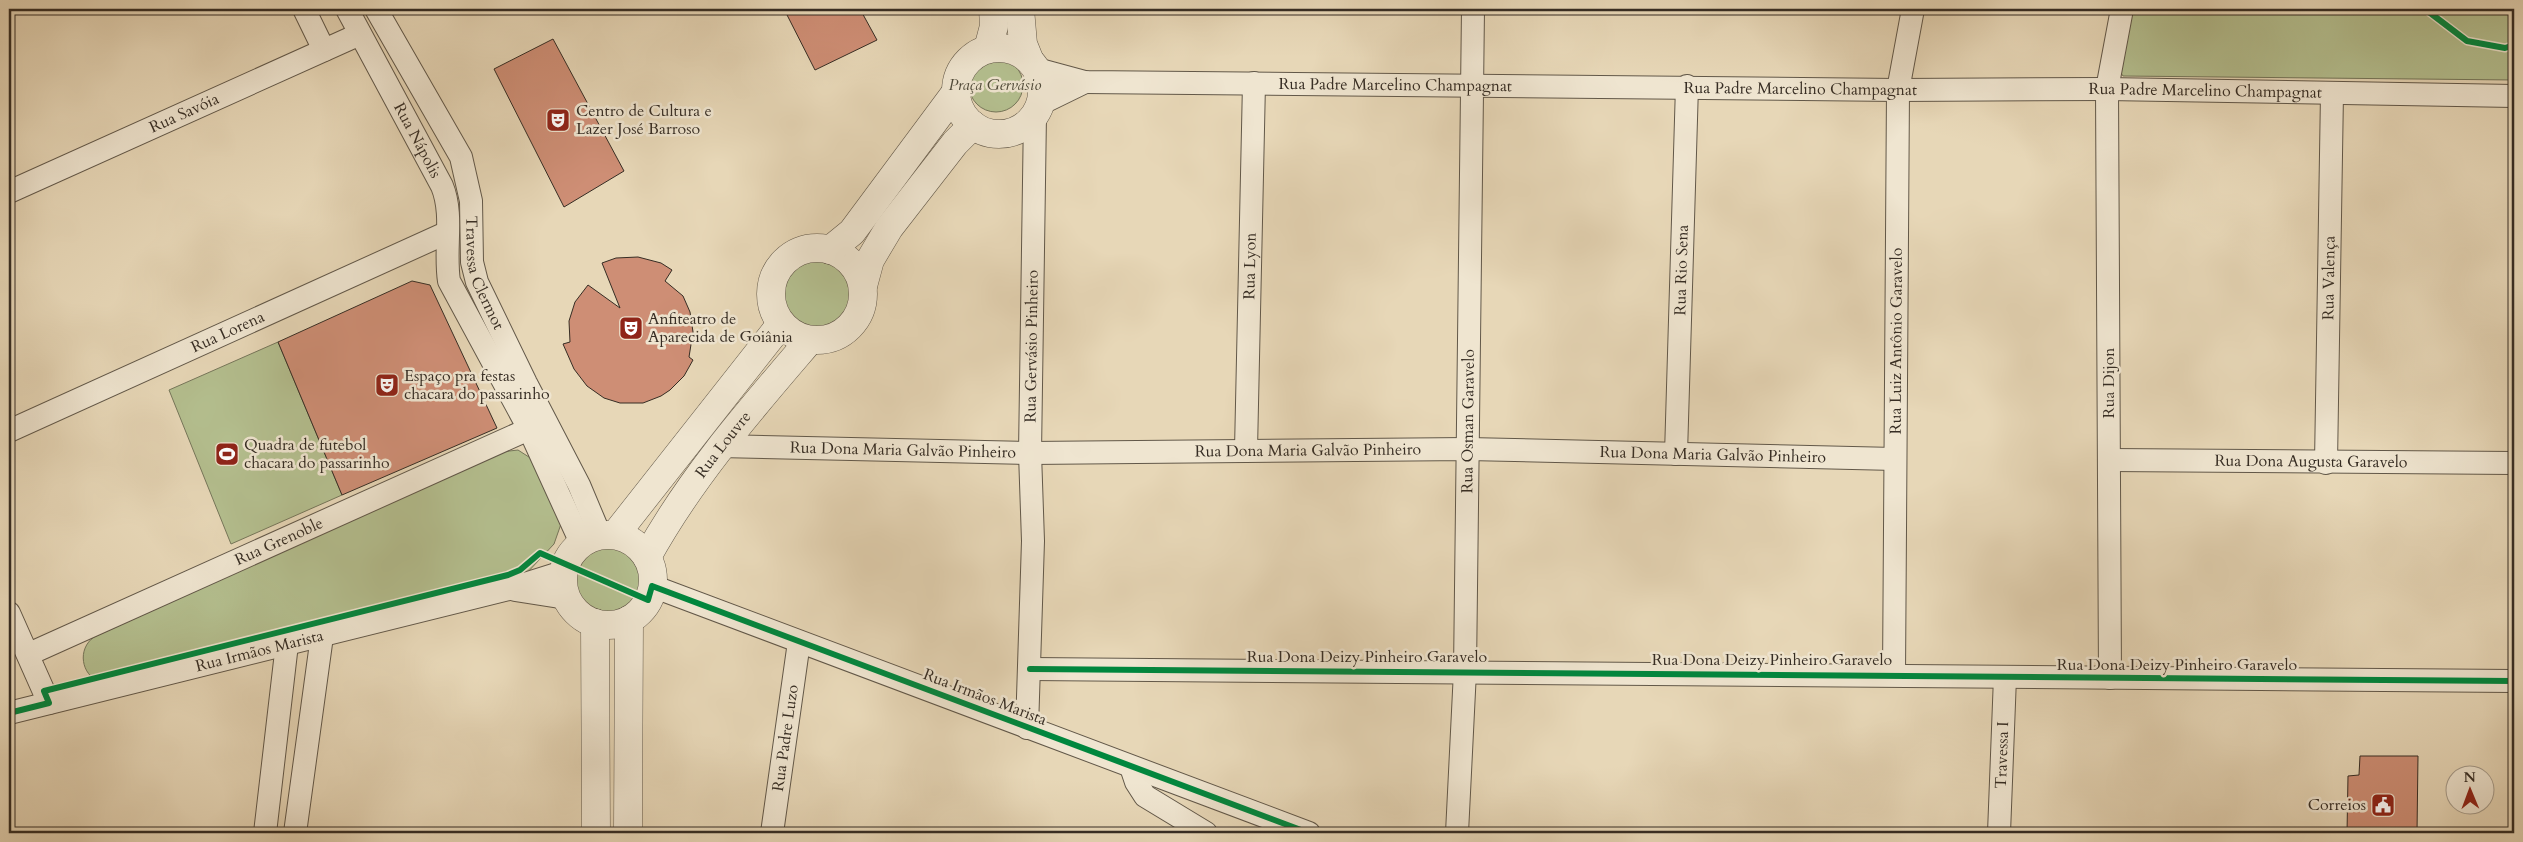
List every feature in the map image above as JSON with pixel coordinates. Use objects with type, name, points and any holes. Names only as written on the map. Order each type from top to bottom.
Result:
[{"type":"street","points":[[304,9],[324,50]]},
{"type":"street","name":"Rua Nápolis","points":[[347,9],[448,199],[446,264],[449,281]]},
{"type":"street","name":"Travessa Clermot","points":[[376,9],[461,156],[471,201],[472,262],[477,282],[526,384],[579,485],[599,538]]},
{"type":"street","points":[[988,49],[994,26],[993,9]]},
{"type":"street","points":[[1020,9],[1023,44],[1033,64],[1042,84],[1037,109],[1024,125],[1010,132],[988,133],[973,125],[958,105],[956,92],[961,70],[972,57],[988,49],[1010,50],[1033,64]]},
{"type":"street","name":"Rua Osman Garavelo","points":[[1457,833],[1465,671],[1473,9]]},
{"type":"street","name":"Rua Luiz Antônio Garavelo","points":[[1894,675],[1898,90],[1912,9]]},
{"type":"street","name":"Rua Dijon","points":[[2110,678],[2107,89],[2122,9]]},
{"type":"street","name":"Rua Savóia","points":[[9,192],[360,34]]},
{"type":"street","name":"Rua Padre Marcelino Champagnat","points":[[1033,64],[1085,82],[1686,86],[1898,90],[2107,89],[2514,96]]},
{"type":"street","name":"Rua Padre Marcelino Champagnat","points":[[1037,109],[1085,82]]},
{"type":"street","name":"Rua Lyon","points":[[1246,450],[1254,83]]},
{"type":"street","name":"Rua Rio Sena","points":[[1676,454],[1686,86]]},
{"type":"street","points":[[830,250],[852,232],[956,92]]},
{"type":"street","name":"Rua Valença","points":[[2326,463],[2332,93]]},
{"type":"street","name":"Rua Gervásio Pinheiro","points":[[1027,728],[1030,669],[1032,541],[1030,453],[1037,109]]},
{"type":"street","points":[[863,286],[855,267],[848,259],[830,250],[805,249],[790,256],[778,268],[772,282],[770,296],[773,311],[781,324],[794,334],[810,340],[832,338],[850,326],[861,308],[863,286],[870,260],[889,228],[955,143],[973,125]]},
{"type":"street","name":"Rua Lorena","points":[[9,431],[446,233]]},
{"type":"street","name":"Travessa Clermot","points":[[449,281],[529,428],[599,538]]},
{"type":"street","name":"Rua Louvre","points":[[599,538],[781,324]]},
{"type":"street","name":"Rua Louvre","points":[[647,557],[668,518],[719,446],[810,340]]},
{"type":"street","name":"Rua Grenoble","points":[[29,654],[529,428]]},
{"type":"street","name":"Rua Dona Maria Galvão Pinheiro","points":[[719,446],[1030,453],[1468,449],[1895,459]]},
{"type":"street","name":"Rua Dona Augusta Garavelo","points":[[2109,460],[2514,463]]},
{"type":"street","points":[[599,538],[627,539],[647,557],[652,571],[652,586],[648,600],[640,611],[629,620],[607,625],[595,623],[583,618],[573,609],[565,585],[573,551],[599,538]]},
{"type":"street","name":"Rua Irmãos Marista","points":[[9,713],[509,589],[565,585]]},
{"type":"street","name":"Rua Irmãos Marista","points":[[652,586],[1309,833]]},
{"type":"street","points":[[9,613],[29,654],[48,703]]},
{"type":"street","points":[[628,833],[629,620]]},
{"type":"street","points":[[595,623],[596,833]]},
{"type":"street","points":[[295,833],[322,636]]},
{"type":"street","name":"Rua Padre Luzo","points":[[772,833],[799,642]]},
{"type":"street","points":[[265,833],[287,644]]},
{"type":"street","name":"Rua Dona Deizy Pinheiro Garavelo","points":[[1030,669],[1465,671],[1894,675],[2005,678],[2514,681]]},
{"type":"street","name":"Travessa I","points":[[1999,833],[2005,678]]},
{"type":"street","points":[[1131,767],[1136,782],[1145,796],[1206,833]]},
{"type":"green space","points":[[2129,9],[2514,9],[2514,80],[2123,76],[2119,70]]},
{"type":"green space","name":"Praça Gervásio","points":[[991,58],[1001,58],[1011,62],[1019,70],[1023,85],[1019,100],[1011,108],[1001,112],[991,112],[981,108],[973,100],[969,90],[969,80],[973,70],[981,62]]},
{"type":"green space","points":[[813,255],[827,258],[840,266],[848,279],[851,293],[848,307],[840,320],[827,328],[813,331],[799,328],[786,320],[778,307],[775,293],[778,279],[786,266],[799,258]]},
{"type":"green space","points":[[278,342],[342,495],[231,544],[169,390]]},
{"type":"green space","points":[[518,450],[532,459],[561,524],[554,544],[525,575],[100,682],[94,679],[85,668],[83,655],[85,648],[94,637],[501,452]]},
{"type":"green space","points":[[606,542],[627,548],[637,558],[643,579],[637,600],[627,610],[606,616],[585,610],[575,600],[569,579],[575,558],[585,548]]},
{"type":"building","points":[[784,9],[860,9],[877,40],[815,70]]},
{"type":"building","name":"Centro de Cultura e Lazer José Barroso","points":[[553,39],[624,171],[564,207],[494,69]]},
{"type":"building","name":"Anfiteatro de Aparecida de Goiânia","points":[[638,257],[661,263],[672,270],[665,281],[683,296],[690,312],[693,332],[689,357],[693,360],[684,376],[661,396],[643,403],[620,403],[604,398],[587,386],[574,369],[563,344],[570,342],[569,321],[575,302],[588,285],[620,308],[602,263],[616,258]]},
{"type":"building","name":"Espaço pra festas chacara do passarinho","points":[[412,281],[430,285],[497,428],[342,495],[278,342]]},
{"type":"building","name":"Correios","points":[[2360,756],[2418,756],[2417,833],[2347,833],[2348,776],[2359,775]]},
{"type":"cycle path","points":[[2425,9],[2467,41],[2505,48],[2514,45]]},
{"type":"cycle path","points":[[9,713],[49,703],[44,691],[508,575],[520,570],[540,553],[648,600],[652,586],[1309,833]]},
{"type":"cycle path","points":[[1030,669],[2514,681]]},
{"type":"place","name":"Centro de Cultura e Lazer José Barroso","points":[[558,120]]},
{"type":"place","name":"Anfiteatro de Aparecida de Goiânia","points":[[631,328]]},
{"type":"place","name":"Espaço pra festas chacara do passarinho","points":[[387,385]]},
{"type":"place","name":"Quadra de futebol chacara do passarinho","points":[[227,454]]},
{"type":"place","name":"Correios","points":[[2383,805]]}]
